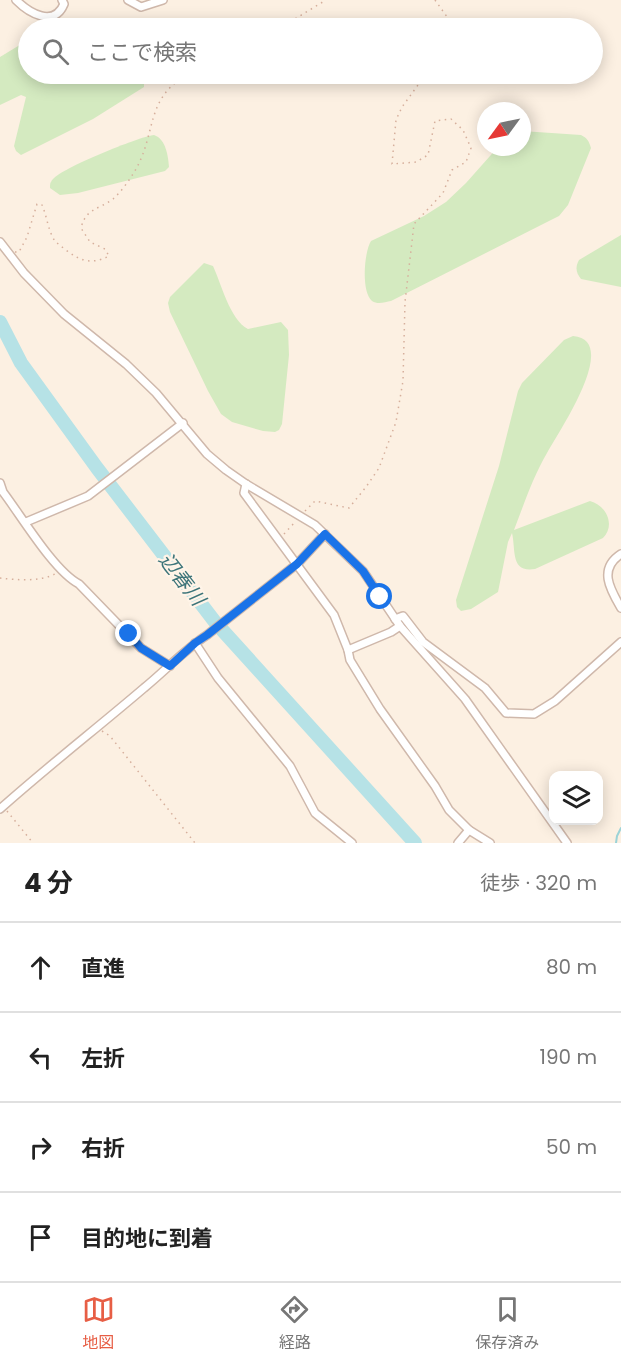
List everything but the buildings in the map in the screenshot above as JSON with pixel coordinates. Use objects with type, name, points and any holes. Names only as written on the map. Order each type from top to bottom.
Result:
[{"type":"street","points":[[16,0],[32,14],[43,16],[55,15],[62,9],[64,4],[62,0]]},
{"type":"street","points":[[128,0],[141,7],[163,0]]},
{"type":"street","points":[[0,242],[24,273],[64,314],[126,364],[183,423],[207,454],[226,470],[277,504],[302,514],[363,571],[400,626],[465,699],[567,843]]},
{"type":"street","points":[[26,522],[96,491],[183,423]]},
{"type":"street","points":[[0,483],[3,492],[68,579],[79,584],[141,648],[170,666]]},
{"type":"street","points":[[246,484],[244,493],[334,615],[350,660],[380,709],[435,786],[449,810],[469,830],[490,843]]},
{"type":"street","points":[[2,807],[195,643],[297,564],[325,534]]},
{"type":"street","points":[[621,554],[608,568],[609,583],[621,608]]},
{"type":"street","points":[[395,619],[403,616],[423,642],[485,687],[506,712],[534,714],[555,701],[621,642]]},
{"type":"street","points":[[348,650],[400,626]]},
{"type":"street","points":[[195,643],[218,678],[290,766],[315,813],[352,843]]},
{"type":"street","points":[[458,843],[469,830]]},
{"type":"path","points":[[296,18],[326,0]]},
{"type":"path","points":[[435,0],[448,18]]},
{"type":"path","points":[[9,254],[18,252],[27,237],[37,204],[42,205],[56,242],[73,255],[87,262],[99,261],[109,256],[105,249],[90,242],[81,228],[84,218],[89,212],[116,196],[134,174],[145,151],[159,99],[172,84]]},
{"type":"path","points":[[279,539],[315,501],[348,508],[379,468],[396,422],[403,381],[405,302],[414,224],[443,193],[452,170],[466,162],[471,148],[464,130],[451,119],[435,120],[428,155],[416,162],[392,164],[396,120],[402,107],[419,84]]},
{"type":"path","points":[[0,578],[14,580],[48,578],[62,571]]},
{"type":"path","points":[[95,728],[110,736],[195,843]]},
{"type":"path","points":[[2,807],[33,843]]},
{"type":"green space","points":[[18,46],[18,84],[144,84],[144,87],[93,119],[21,155],[14,146],[26,97],[21,95],[0,105],[0,57]]},
{"type":"green space","points":[[531,132],[581,135],[591,148],[568,205],[559,216],[391,301],[379,303],[372,301],[365,281],[367,254],[371,241],[424,216],[446,202],[490,156],[531,156]]},
{"type":"green space","points":[[154,135],[166,148],[169,167],[165,171],[78,193],[60,195],[50,188],[53,179],[70,168],[117,147]]},
{"type":"green space","points":[[621,235],[621,287],[581,279],[577,270],[579,260]]},
{"type":"green space","points":[[204,263],[213,266],[231,310],[248,329],[281,322],[288,330],[289,355],[282,424],[275,432],[232,422],[221,414],[170,312],[168,303],[170,297]]},
{"type":"green space","points":[[573,336],[586,341],[591,353],[589,369],[574,407],[537,472],[514,530],[590,501],[605,511],[609,522],[607,533],[603,538],[535,569],[527,569],[518,564],[512,533],[508,542],[498,592],[471,609],[461,611],[457,607],[456,600],[499,466],[518,391],[522,383],[564,340]]},
{"type":"waterway","name":"辺春川","points":[[0,322],[21,363],[97,468],[215,622],[415,843]]},
{"type":"waterway","points":[[616,843],[621,828]]},
{"type":"route","points":[[129,634],[141,648],[170,666],[195,643],[297,564],[325,534],[363,571],[380,597]]}]
